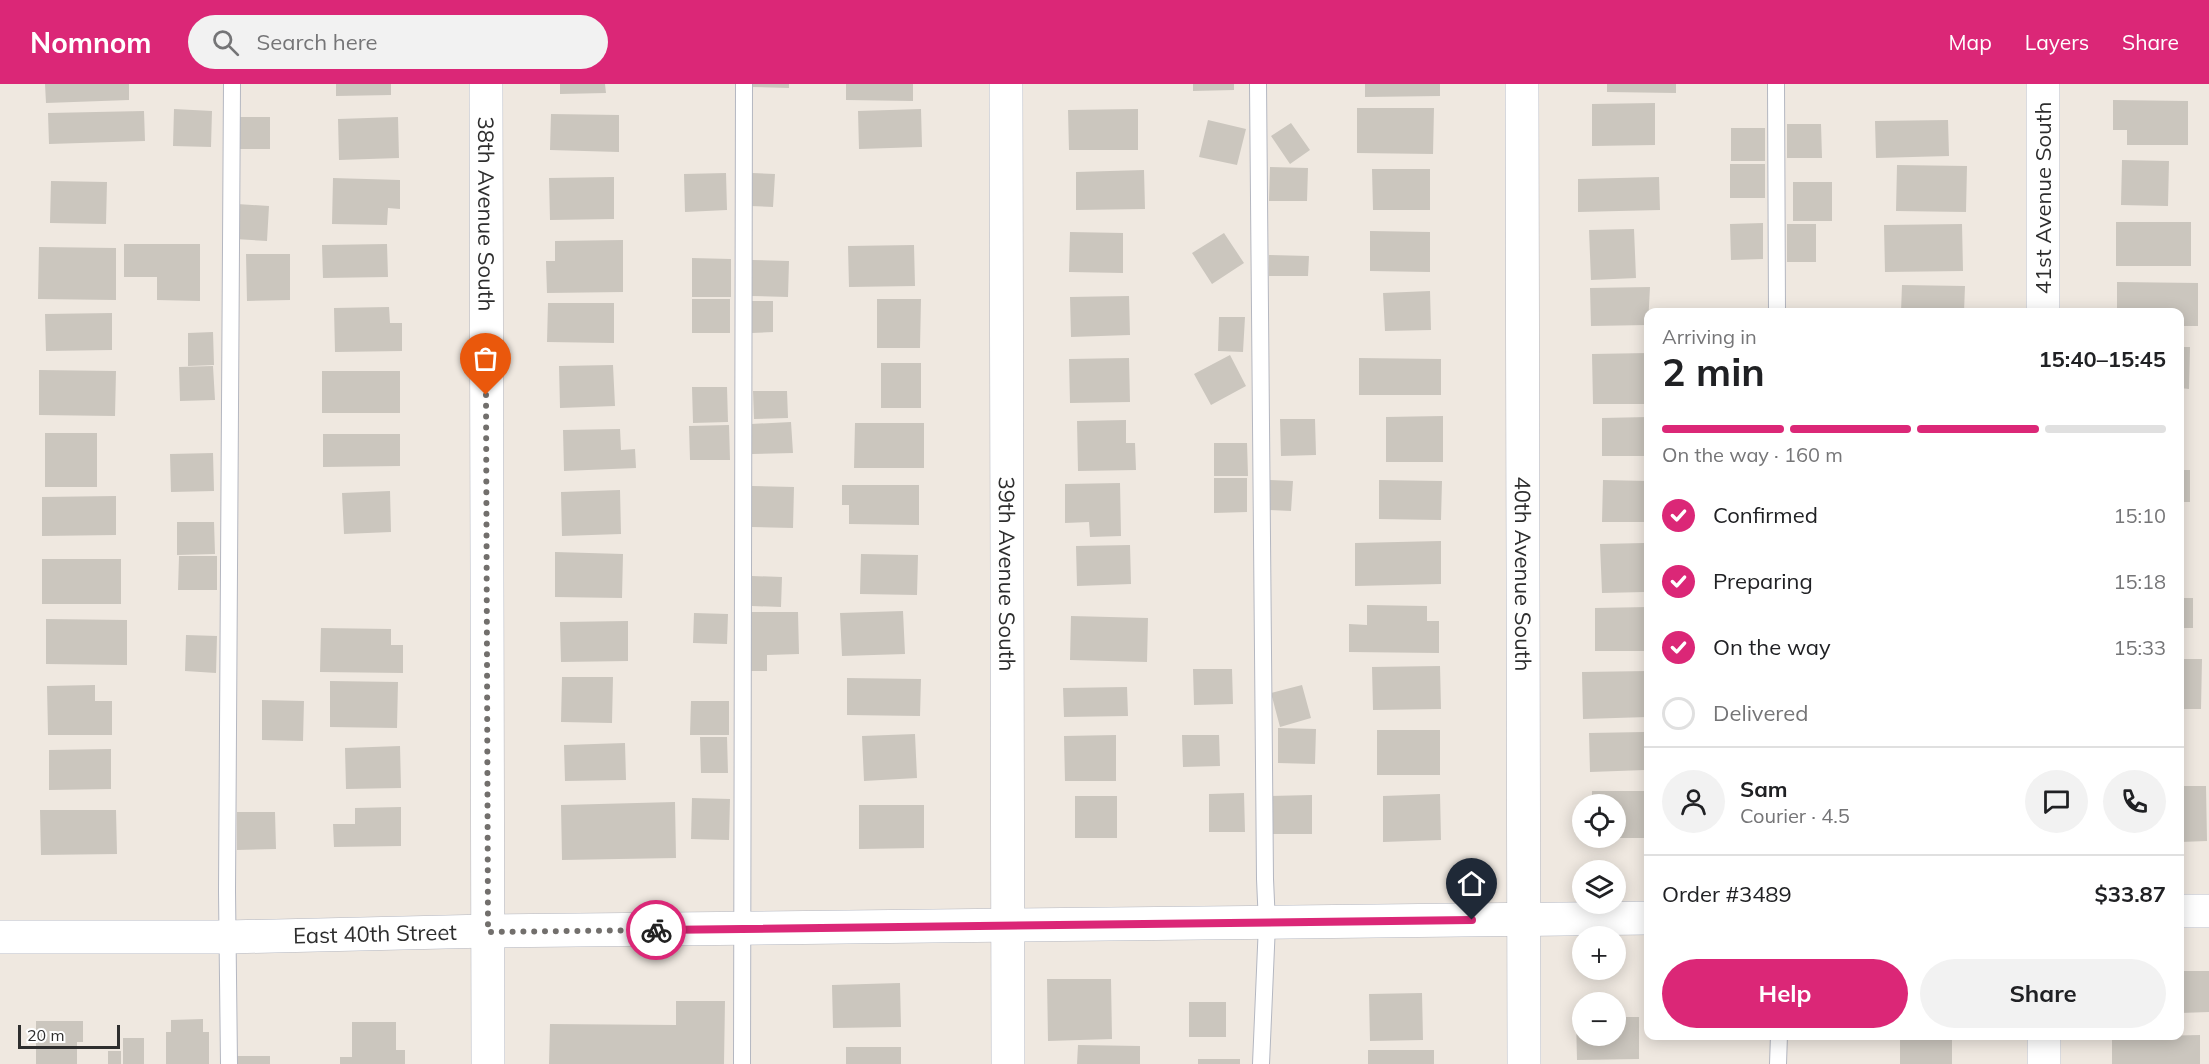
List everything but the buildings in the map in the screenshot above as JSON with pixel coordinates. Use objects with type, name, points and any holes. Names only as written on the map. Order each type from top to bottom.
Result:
[{"type":"street","name":"38th Avenue South","points":[[486,84],[488,1064]]},
{"type":"street","name":"39th Avenue South","points":[[1006,84],[1008,1064]]},
{"type":"street","name":"40th Avenue South","points":[[1522,84],[1524,1064]]},
{"type":"street","name":"41st Avenue South","points":[[2043,84],[2043,308]]},
{"type":"street","points":[[2184,911],[2209,911]]},
{"type":"street","name":"East 40th Street","points":[[0,937],[228,937],[1644,918]]},
{"type":"street","points":[[2044,1040],[2044,1064]]},
{"type":"lane","points":[[229,1064],[232,84]]},
{"type":"lane","points":[[742,1064],[744,84]]},
{"type":"lane","points":[[1258,84],[1267,924],[1261,1064]]},
{"type":"lane","points":[[1776,84],[1777,308]]},
{"type":"lane","points":[[1778,1064],[1779,1040]]},
{"type":"way so far","points":[[486,395],[488,932],[656,930]]},
{"type":"route","points":[[656,930],[1472,920]]}]
